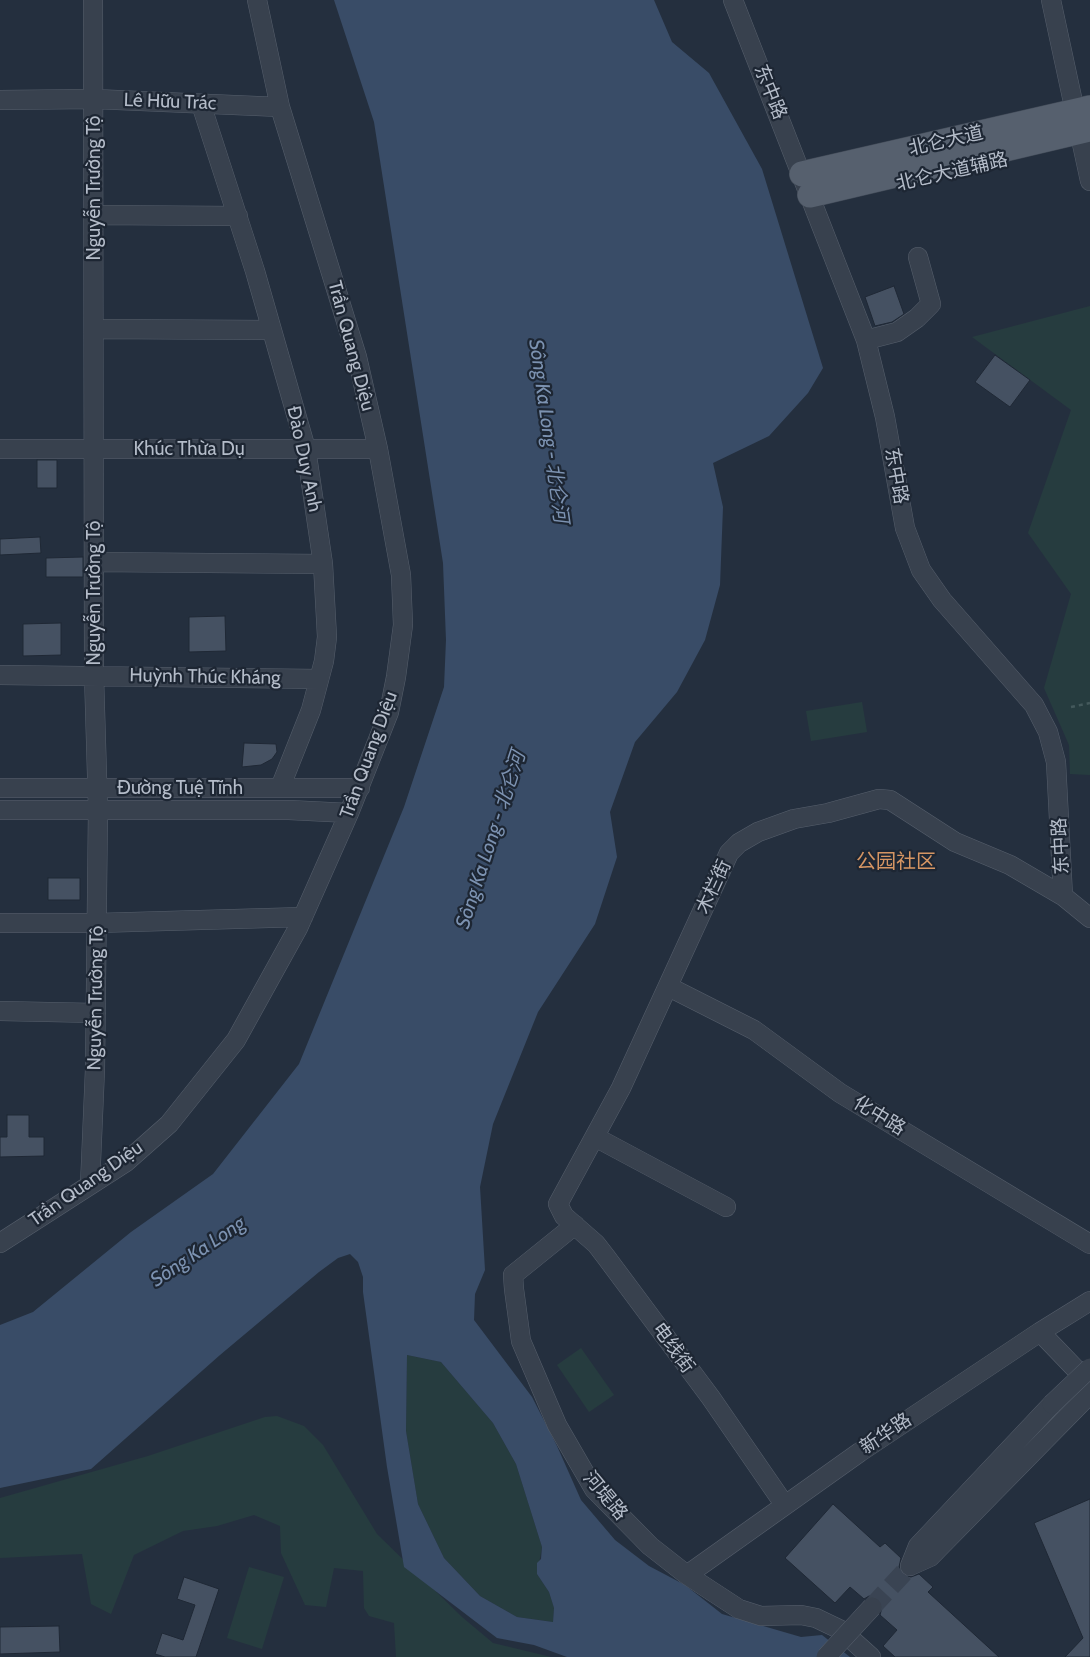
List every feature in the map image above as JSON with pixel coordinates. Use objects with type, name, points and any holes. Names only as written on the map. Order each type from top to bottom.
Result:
[{"type":"main road","name":"北仑大道","points":[[806,184],[1084,120]]},
{"type":"street","name":"Nguyễn Trường Tộ","points":[[90,1185],[96,1013],[98,809],[94,676],[93,0]]},
{"type":"street","name":"Trần Quang Diệu","points":[[0,1243],[126,1162],[168,1124],[208,1077],[236,1040],[303,917],[350,813],[389,712],[403,625],[401,575],[378,449],[356,357],[280,107],[257,0]]},
{"type":"street","name":"东中路","points":[[733,0],[866,340],[885,417],[905,528],[921,570],[942,600],[1034,705],[1048,732],[1056,762],[1063,896],[1090,918]]},
{"type":"street","points":[[1051,0],[1084,120],[1090,181]]},
{"type":"street","name":"Lê Hữu Trác","points":[[0,100],[94,99],[280,107]]},
{"type":"street","name":"Đào Duy Anh","points":[[201,104],[238,216],[306,450],[323,564],[327,637],[320,679],[311,710],[280,788]]},
{"type":"street","points":[[94,215],[238,216]]},
{"type":"street","points":[[866,340],[896,332],[917,318],[931,304],[918,257]]},
{"type":"street","points":[[94,329],[272,330]]},
{"type":"street","name":"Khúc Thừa Dụ","points":[[0,449],[378,449]]},
{"type":"street","points":[[94,562],[323,564]]},
{"type":"street","name":"Huỳnh Thúc Kháng","points":[[0,675],[320,679]]},
{"type":"street","name":"Đường Tuệ Tĩnh","points":[[0,788],[360,788]]},
{"type":"street","name":"木栏街","points":[[559,1199],[595,1137],[669,987],[729,853],[739,843],[758,832],[794,819],[828,813],[879,800],[890,800],[955,842],[1010,865],[1063,896]]},
{"type":"street","name":"Đường Tuệ Tĩnh","points":[[0,810],[289,810],[350,813]]},
{"type":"street","points":[[0,923],[97,923],[303,917]]},
{"type":"street","name":"化中路","points":[[669,987],[754,1030],[840,1093],[1090,1244]]},
{"type":"street","points":[[0,1011],[96,1013]]},
{"type":"street","points":[[595,1137],[726,1206]]},
{"type":"street","name":"电线街","points":[[559,1199],[559,1210],[596,1244],[606,1257],[711,1398],[784,1504]]},
{"type":"street","name":"河堤路","points":[[575,1225],[513,1275],[521,1341],[557,1425],[594,1489],[650,1546],[687,1575],[739,1609],[761,1616],[801,1614],[816,1618],[841,1630],[871,1657]]},
{"type":"street","name":"新华路","points":[[687,1575],[784,1504],[1040,1332],[1090,1302]]},
{"type":"street","points":[[1040,1332],[1090,1384]]},
{"type":"street","points":[[1090,1368],[1052,1404],[918,1546],[910,1566],[930,1557],[1066,1416],[1090,1394]]},
{"type":"street","points":[[826,1657],[872,1607]]},
{"type":"path","points":[[1071,708],[1090,703]]},
{"type":"green space","points":[[1090,306],[1090,775],[1070,774],[1069,745],[1044,688],[1071,594],[1028,533],[1071,410],[972,337]]},
{"type":"green space","points":[[862,702],[867,732],[811,741],[806,711]]},
{"type":"green space","points":[[581,1348],[614,1395],[589,1412],[557,1365]]},
{"type":"green space","points":[[407,1355],[441,1362],[493,1423],[516,1464],[542,1547],[537,1574],[549,1592],[554,1608],[553,1622],[517,1617],[480,1596],[444,1558],[418,1504],[406,1431]]},
{"type":"green space","points":[[277,1416],[304,1426],[323,1445],[377,1534],[462,1617],[493,1643],[551,1657],[396,1657],[394,1623],[369,1616],[364,1608],[363,1571],[334,1568],[326,1607],[305,1605],[281,1553],[280,1526],[254,1515],[217,1526],[183,1531],[134,1555],[111,1614],[91,1604],[82,1554],[0,1558],[0,1498],[148,1456],[265,1417]]},
{"type":"green space","points":[[249,1567],[284,1577],[262,1649],[227,1638]]},
{"type":"water","points":[[334,0],[654,0],[672,42],[709,73],[762,169],[823,368],[808,393],[769,436],[713,463],[723,507],[720,585],[705,640],[677,692],[635,742],[610,812],[617,857],[595,924],[538,1012],[493,1124],[480,1187],[485,1270],[475,1294],[474,1320],[532,1397],[557,1446],[581,1500],[615,1540],[649,1566],[685,1585],[722,1614],[801,1637],[822,1635],[850,1657],[567,1657],[534,1645],[497,1638],[404,1567],[387,1467],[363,1292],[363,1277],[358,1262],[350,1254],[338,1258],[319,1272],[220,1355],[91,1469],[0,1488],[0,1325],[33,1312],[131,1232],[213,1174],[299,1064],[404,807],[444,687],[446,640],[443,563],[374,122]],"holes":[[[407,1355],[441,1362],[493,1423],[516,1464],[542,1547],[541,1559],[537,1563],[537,1574],[549,1592],[554,1608],[553,1622],[517,1617],[480,1596],[444,1558],[418,1504],[406,1431]]]},
{"type":"building","points":[[894,286],[904,314],[892,322],[875,326],[865,297]]},
{"type":"building","points":[[995,355],[1030,380],[1010,407],[975,382]]},
{"type":"building","points":[[37,460],[57,460],[57,488],[37,488]]},
{"type":"building","points":[[40,537],[41,553],[0,555],[0,539]]},
{"type":"building","points":[[83,557],[83,577],[46,577],[46,558]]},
{"type":"building","points":[[225,616],[226,651],[189,652],[189,617]]},
{"type":"building","points":[[61,623],[61,655],[23,656],[23,624]]},
{"type":"building","points":[[244,743],[276,744],[277,752],[272,759],[261,765],[242,767]]},
{"type":"building","points":[[48,878],[80,878],[80,900],[48,900]]},
{"type":"building","points":[[7,1115],[29,1115],[29,1137],[44,1137],[44,1156],[0,1157],[0,1137],[7,1137]]},
{"type":"building","points":[[1090,1499],[1090,1657],[1065,1657],[1083,1638],[1034,1523]]},
{"type":"building","points":[[833,1504],[880,1547],[885,1543],[901,1558],[899,1567],[903,1575],[911,1577],[919,1574],[933,1587],[928,1592],[999,1657],[895,1657],[883,1646],[897,1630],[880,1615],[883,1604],[879,1598],[869,1596],[864,1599],[850,1587],[835,1603],[785,1558]]},
{"type":"building","points":[[184,1577],[219,1589],[196,1657],[165,1657],[155,1654],[162,1633],[183,1640],[195,1605],[177,1599]]},
{"type":"building","points":[[59,1626],[60,1652],[0,1654],[0,1627]]},
{"type":"tunnel","points":[[872,1607],[910,1566]]},
{"type":"district","name":"公园社区","points":[[896,862]]},
{"type":"water label","name":"Sông Ka Long - 北仑河","points":[[548,431]]},
{"type":"water label","name":"Sông Ka Long - 北仑河","points":[[491,840]]},
{"type":"water label","name":"Sông Ka Long","points":[[198,1252]]}]
